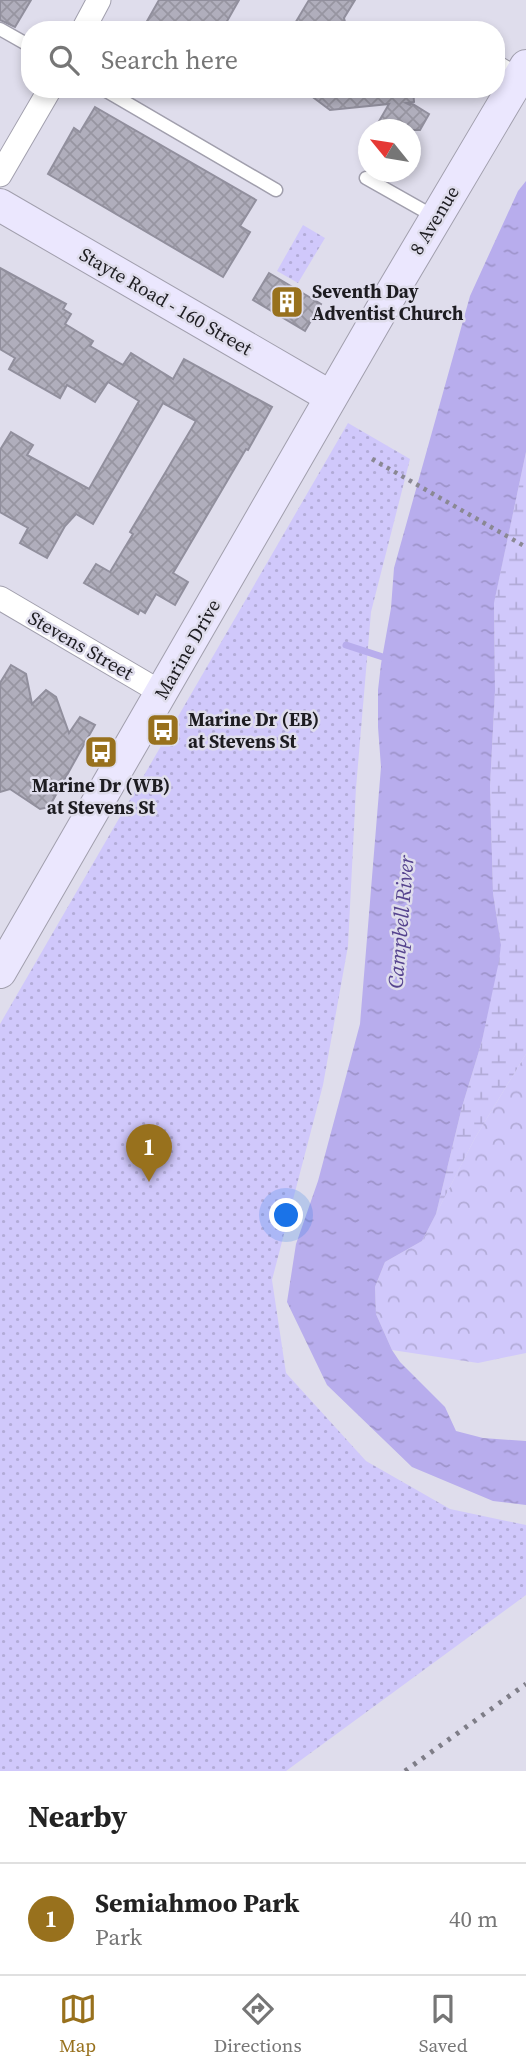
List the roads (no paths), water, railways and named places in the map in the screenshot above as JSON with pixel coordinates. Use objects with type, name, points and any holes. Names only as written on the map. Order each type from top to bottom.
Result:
[{"type":"main road","name":"8 Avenue","points":[[331,397],[436,217],[499,98]]},
{"type":"main road","name":"Stayte Road - 160 Street","points":[[0,205],[331,397]]},
{"type":"main road","name":"Marine Drive","points":[[0,972],[331,397]]},
{"type":"street","points":[[88,21],[99,0]]},
{"type":"street","points":[[0,176],[45,98]]},
{"type":"street","name":"Stevens Street","points":[[0,598],[162,693]]},
{"type":"lane","points":[[0,29],[21,41]]},
{"type":"lane","points":[[118,98],[276,190]]},
{"type":"lane","points":[[373,182],[436,217]]},
{"type":"water","name":"Campbell River","points":[[526,181],[526,452],[494,603],[495,691],[490,786],[493,893],[501,945],[499,961],[482,1041],[462,1107],[436,1214],[422,1241],[385,1262],[375,1287],[376,1314],[392,1350],[400,1362],[445,1407],[456,1431],[483,1438],[526,1441],[526,1505],[493,1501],[412,1467],[327,1385],[287,1302],[296,1244],[318,1181],[360,1024],[381,767],[378,690],[391,608],[394,568],[470,296],[518,191]]},
{"type":"waterway","points":[[346,645],[389,659]]},
{"type":"railway","points":[[405,1771],[526,1684]]},
{"type":"place","name":"Seventh Day Adventist Church","points":[[287,302]]},
{"type":"place","name":"Marine Dr (EB) at Stevens St","points":[[163,730]]},
{"type":"place","name":"Marine Dr (WB) at Stevens St","points":[[101,752]]},
{"type":"place","name":"Semiahmoo Park","points":[[149,1182]]}]
